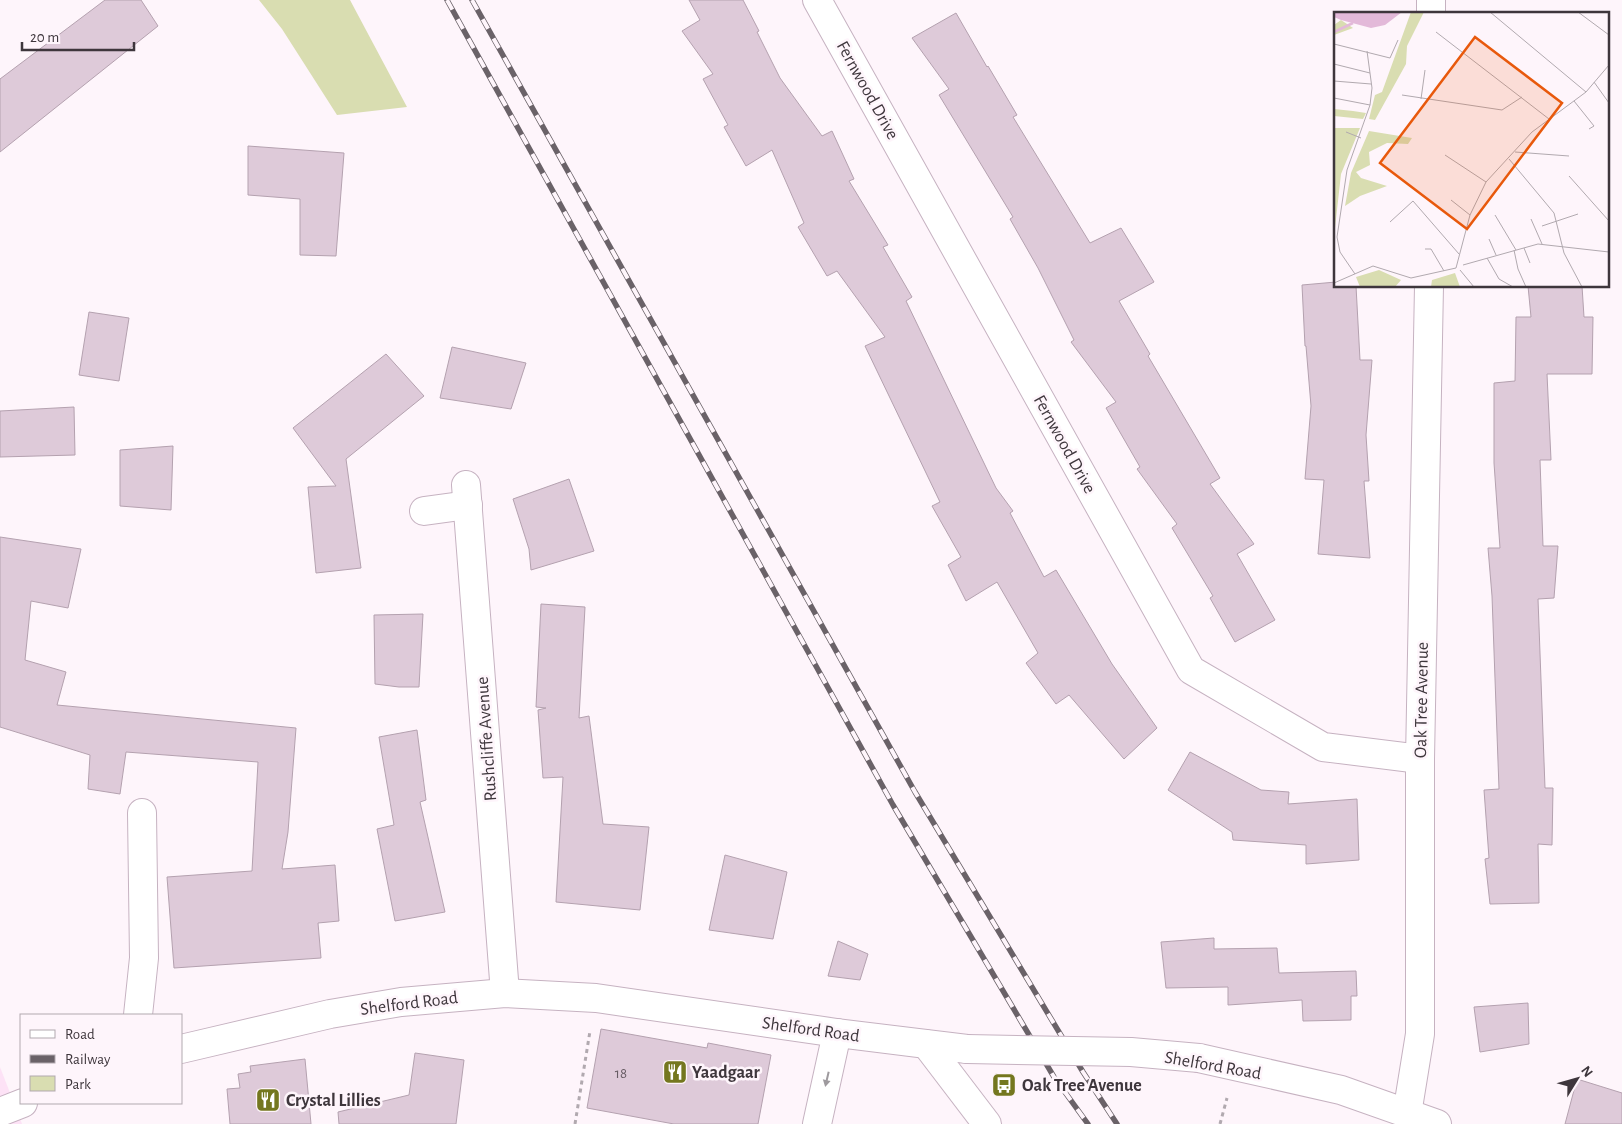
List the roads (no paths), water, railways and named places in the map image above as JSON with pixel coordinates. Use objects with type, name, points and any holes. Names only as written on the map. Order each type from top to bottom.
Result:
[{"type":"street","name":"Fernwood Drive","points":[[817,0],[1191,670],[1323,747],[1420,759]]},
{"type":"street","name":"Oak Tree Avenue","points":[[1407,1114],[1420,1034],[1420,759],[1429,288]]},
{"type":"street","name":"Rushcliffe Avenue","points":[[424,511],[467,495],[505,993]]},
{"type":"street","points":[[138,1014],[144,958],[142,812]]},
{"type":"street","name":"Shelford Road","points":[[182,1049],[330,1014],[402,1002],[505,993],[596,998],[837,1033],[967,1049],[1131,1052],[1199,1058],[1341,1090],[1437,1124]]},
{"type":"street","points":[[817,1124],[837,1033]]},
{"type":"street","points":[[926,1044],[987,1124]]},
{"type":"street","points":[[0,1112],[20,1104]]},
{"type":"railway","points":[[447,0],[893,805],[1054,1077],[1088,1124]]},
{"type":"railway","points":[[472,0],[915,792],[1083,1072],[1117,1124]]},
{"type":"place","name":"Yaadgaar","points":[[675,1072]]},
{"type":"place","name":"Oak Tree Avenue","points":[[1004,1085]]},
{"type":"place","name":"Crystal Lillies","points":[[268,1100]]}]
